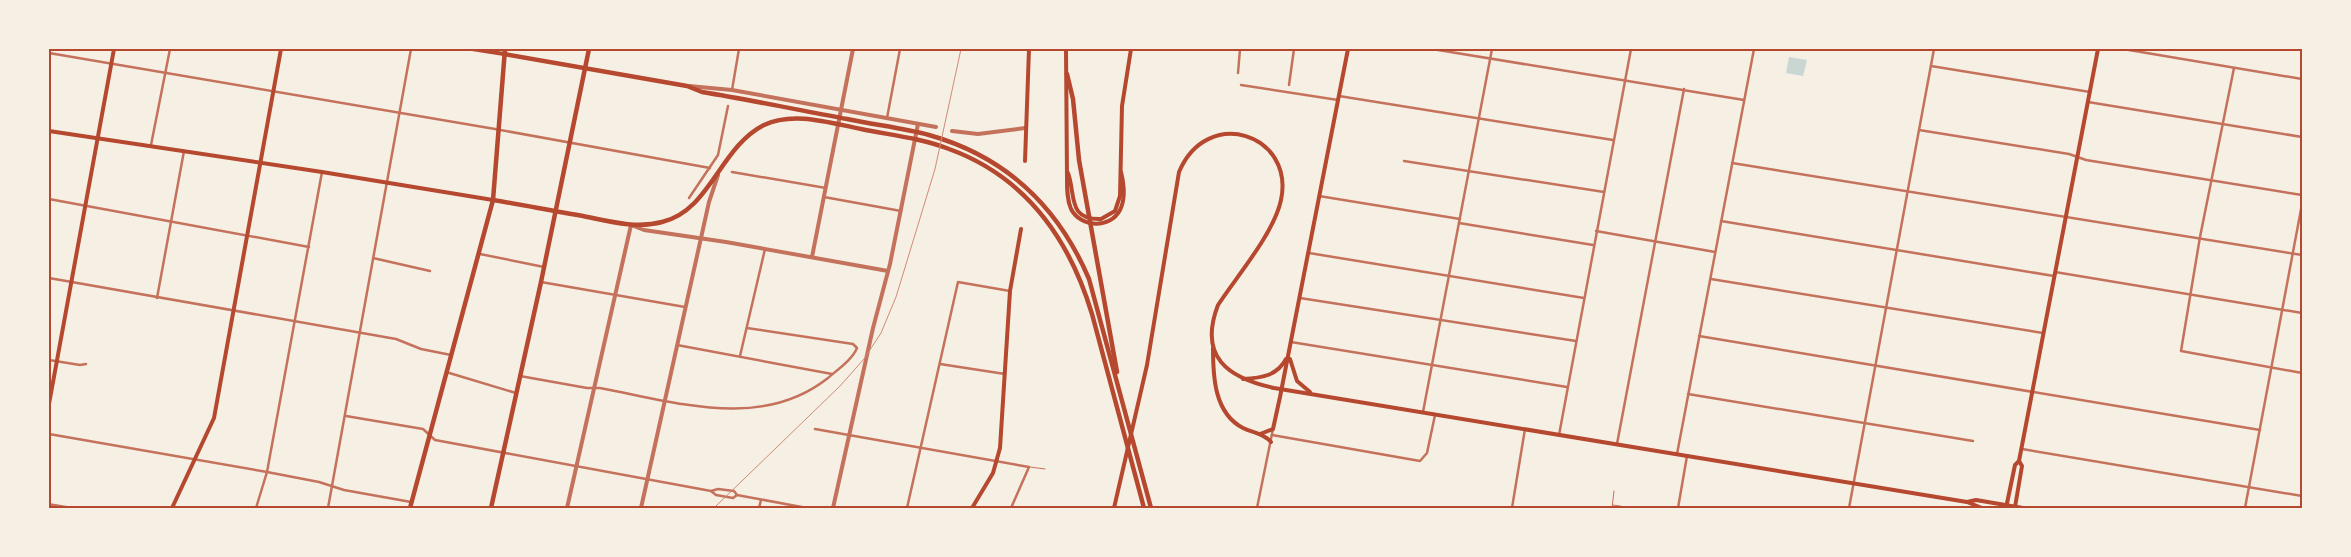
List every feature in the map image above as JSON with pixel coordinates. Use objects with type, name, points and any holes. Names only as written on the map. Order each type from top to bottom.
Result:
[{"type":"main road","points":[[49,404],[114,49]]},
{"type":"main road","points":[[172,508],[214,418],[281,49]]},
{"type":"main road","points":[[472,49],[505,52],[687,86],[702,92],[928,135],[982,156],[1012,174],[1033,192],[1055,217],[1074,246],[1090,279],[1151,508]]},
{"type":"main road","points":[[491,508],[541,282],[589,49]]},
{"type":"main road","points":[[1025,161],[1029,49]]},
{"type":"main road","points":[[1066,49],[1065,103],[1070,198],[1078,211],[1088,218],[1101,219],[1113,216],[1119,201],[1122,172],[1122,106],[1131,49]]},
{"type":"main road","points":[[1260,434],[1273,429],[1348,49]]},
{"type":"main road","points":[[2006,507],[2015,465],[2019,461],[2022,449],[2034,392],[2043,334],[2098,49]]},
{"type":"main road","points":[[410,508],[494,200],[505,52]]},
{"type":"main road","points":[[1067,74],[1073,99],[1079,160],[1121,395]]},
{"type":"main road","points":[[49,131],[387,182],[631,224],[664,222],[687,210],[726,160],[749,135],[772,122],[797,118],[935,144],[983,165],[1007,181],[1032,203],[1055,232],[1076,267],[1092,314],[1144,508]]},
{"type":"main road","points":[[1114,508],[1147,365],[1177,180],[1185,158],[1194,147],[1208,138],[1230,133],[1252,138],[1266,148],[1276,160],[1282,175],[1282,199],[1278,213],[1218,305],[1212,328],[1215,378],[1223,408],[1237,424],[1260,434],[1271,442]]},
{"type":"main road","points":[[972,508],[984,490],[998,461],[1002,433],[1010,291],[1021,229]]},
{"type":"main road","points":[[1212,340],[1222,363],[1234,375],[1242,379],[1282,389],[1967,502],[1982,508]]},
{"type":"main road","points":[[1242,379],[1267,376],[1274,373],[1289,355]]},
{"type":"main road","points":[[1289,355],[1296,381],[1306,391],[1317,395]]},
{"type":"main road","points":[[2015,508],[2022,466],[2019,461]]},
{"type":"main road","points":[[1967,502],[1976,500],[2006,507],[2023,508]]},
{"type":"street","points":[[151,146],[170,49]]},
{"type":"street","points":[[328,508],[411,49]]},
{"type":"street","points":[[732,90],[739,49]]},
{"type":"street","points":[[812,257],[853,49]]},
{"type":"street","points":[[887,118],[900,49]]},
{"type":"street","points":[[1238,73],[1240,49]]},
{"type":"street","points":[[1289,85],[1294,49]]},
{"type":"street","points":[[1432,49],[1744,100]]},
{"type":"street","points":[[1423,412],[1492,49]]},
{"type":"street","points":[[1559,435],[1631,49]]},
{"type":"street","points":[[1677,454],[1754,49]]},
{"type":"street","points":[[1848,508],[1934,49]]},
{"type":"street","points":[[2123,49],[2302,78]]},
{"type":"street","points":[[49,53],[710,168]]},
{"type":"street","points":[[1930,66],[2090,92]]},
{"type":"street","points":[[2234,68],[2200,237],[2181,351],[2302,373]]},
{"type":"street","points":[[687,86],[732,90],[841,108],[936,127]]},
{"type":"street","points":[[1241,86],[1479,118],[1613,140]]},
{"type":"street","points":[[1617,445],[1684,89]]},
{"type":"street","points":[[2088,102],[2302,136]]},
{"type":"street","points":[[688,198],[710,168],[720,146],[728,106]]},
{"type":"street","points":[[833,508],[873,328],[888,271],[918,124]]},
{"type":"street","points":[[952,131],[978,134],[1025,128]]},
{"type":"street","points":[[1919,130],[2078,156],[2086,160],[2302,195]]},
{"type":"street","points":[[157,298],[184,151]]},
{"type":"street","points":[[641,508],[709,202],[713,188],[726,160]]},
{"type":"street","points":[[1404,161],[1604,192]]},
{"type":"street","points":[[1732,163],[2200,237],[2302,255]]},
{"type":"street","points":[[256,508],[267,472],[322,172]]},
{"type":"street","points":[[732,172],[826,188]]},
{"type":"street","points":[[1320,196],[1460,219]]},
{"type":"street","points":[[824,197],[901,211]]},
{"type":"street","points":[[49,199],[309,247]]},
{"type":"street","points":[[2245,508],[2302,204]]},
{"type":"street","points":[[1721,221],[2302,313]]},
{"type":"street","points":[[567,508],[631,224],[644,230],[888,271]]},
{"type":"street","points":[[1459,224],[1594,245]]},
{"type":"street","points":[[1596,231],[1715,252]]},
{"type":"street","points":[[740,356],[765,249]]},
{"type":"street","points":[[1309,253],[1584,298]]},
{"type":"street","points":[[478,254],[544,267]]},
{"type":"street","points":[[373,258],[430,271]]},
{"type":"street","points":[[49,278],[396,339],[421,348],[451,355]]},
{"type":"street","points":[[1711,279],[2043,334]]},
{"type":"street","points":[[541,282],[686,307]]},
{"type":"street","points":[[907,508],[958,282],[1010,291]]},
{"type":"street","points":[[1300,298],[1576,342]]},
{"type":"street","points":[[520,376],[710,408],[746,410],[770,406],[799,396],[832,374],[856,351],[856,346],[853,344],[746,328]]},
{"type":"street","points":[[1699,336],[2260,430]]},
{"type":"street","points":[[1291,342],[1567,387]]},
{"type":"street","points":[[677,345],[832,374]]},
{"type":"street","points":[[49,360],[80,365],[86,364]]},
{"type":"street","points":[[940,364],[1005,374]]},
{"type":"street","points":[[446,372],[516,393]]},
{"type":"street","points":[[1688,394],[1972,441]]},
{"type":"street","points":[[1272,435],[1420,461],[1427,453],[1435,415]]},
{"type":"street","points":[[346,416],[423,429],[435,440],[711,491],[716,495],[733,498],[737,495]]},
{"type":"street","points":[[815,429],[1029,467],[1010,508]]},
{"type":"street","points":[[1257,508],[1273,429]]},
{"type":"street","points":[[1512,508],[1525,429]]},
{"type":"street","points":[[49,434],[267,472],[411,502]]},
{"type":"street","points":[[2022,449],[2302,496]]},
{"type":"street","points":[[1678,508],[1687,456]]},
{"type":"street","points":[[711,491],[718,488],[734,491],[737,495],[807,508]]},
{"type":"street","points":[[759,508],[761,500]]},
{"type":"street","points":[[49,505],[67,508]]},
{"type":"lane","points":[[1029,467],[1045,469]]},
{"type":"lane","points":[[1612,508],[1614,491]]},
{"type":"lane","points":[[1613,505],[1632,508]]},
{"type":"shaded area","points":[[1789,57],[1807,60],[1803,76],[1786,73]]},
{"type":"railway","points":[[714,508],[840,386],[864,359],[881,333],[896,297],[935,169],[961,49]]}]
